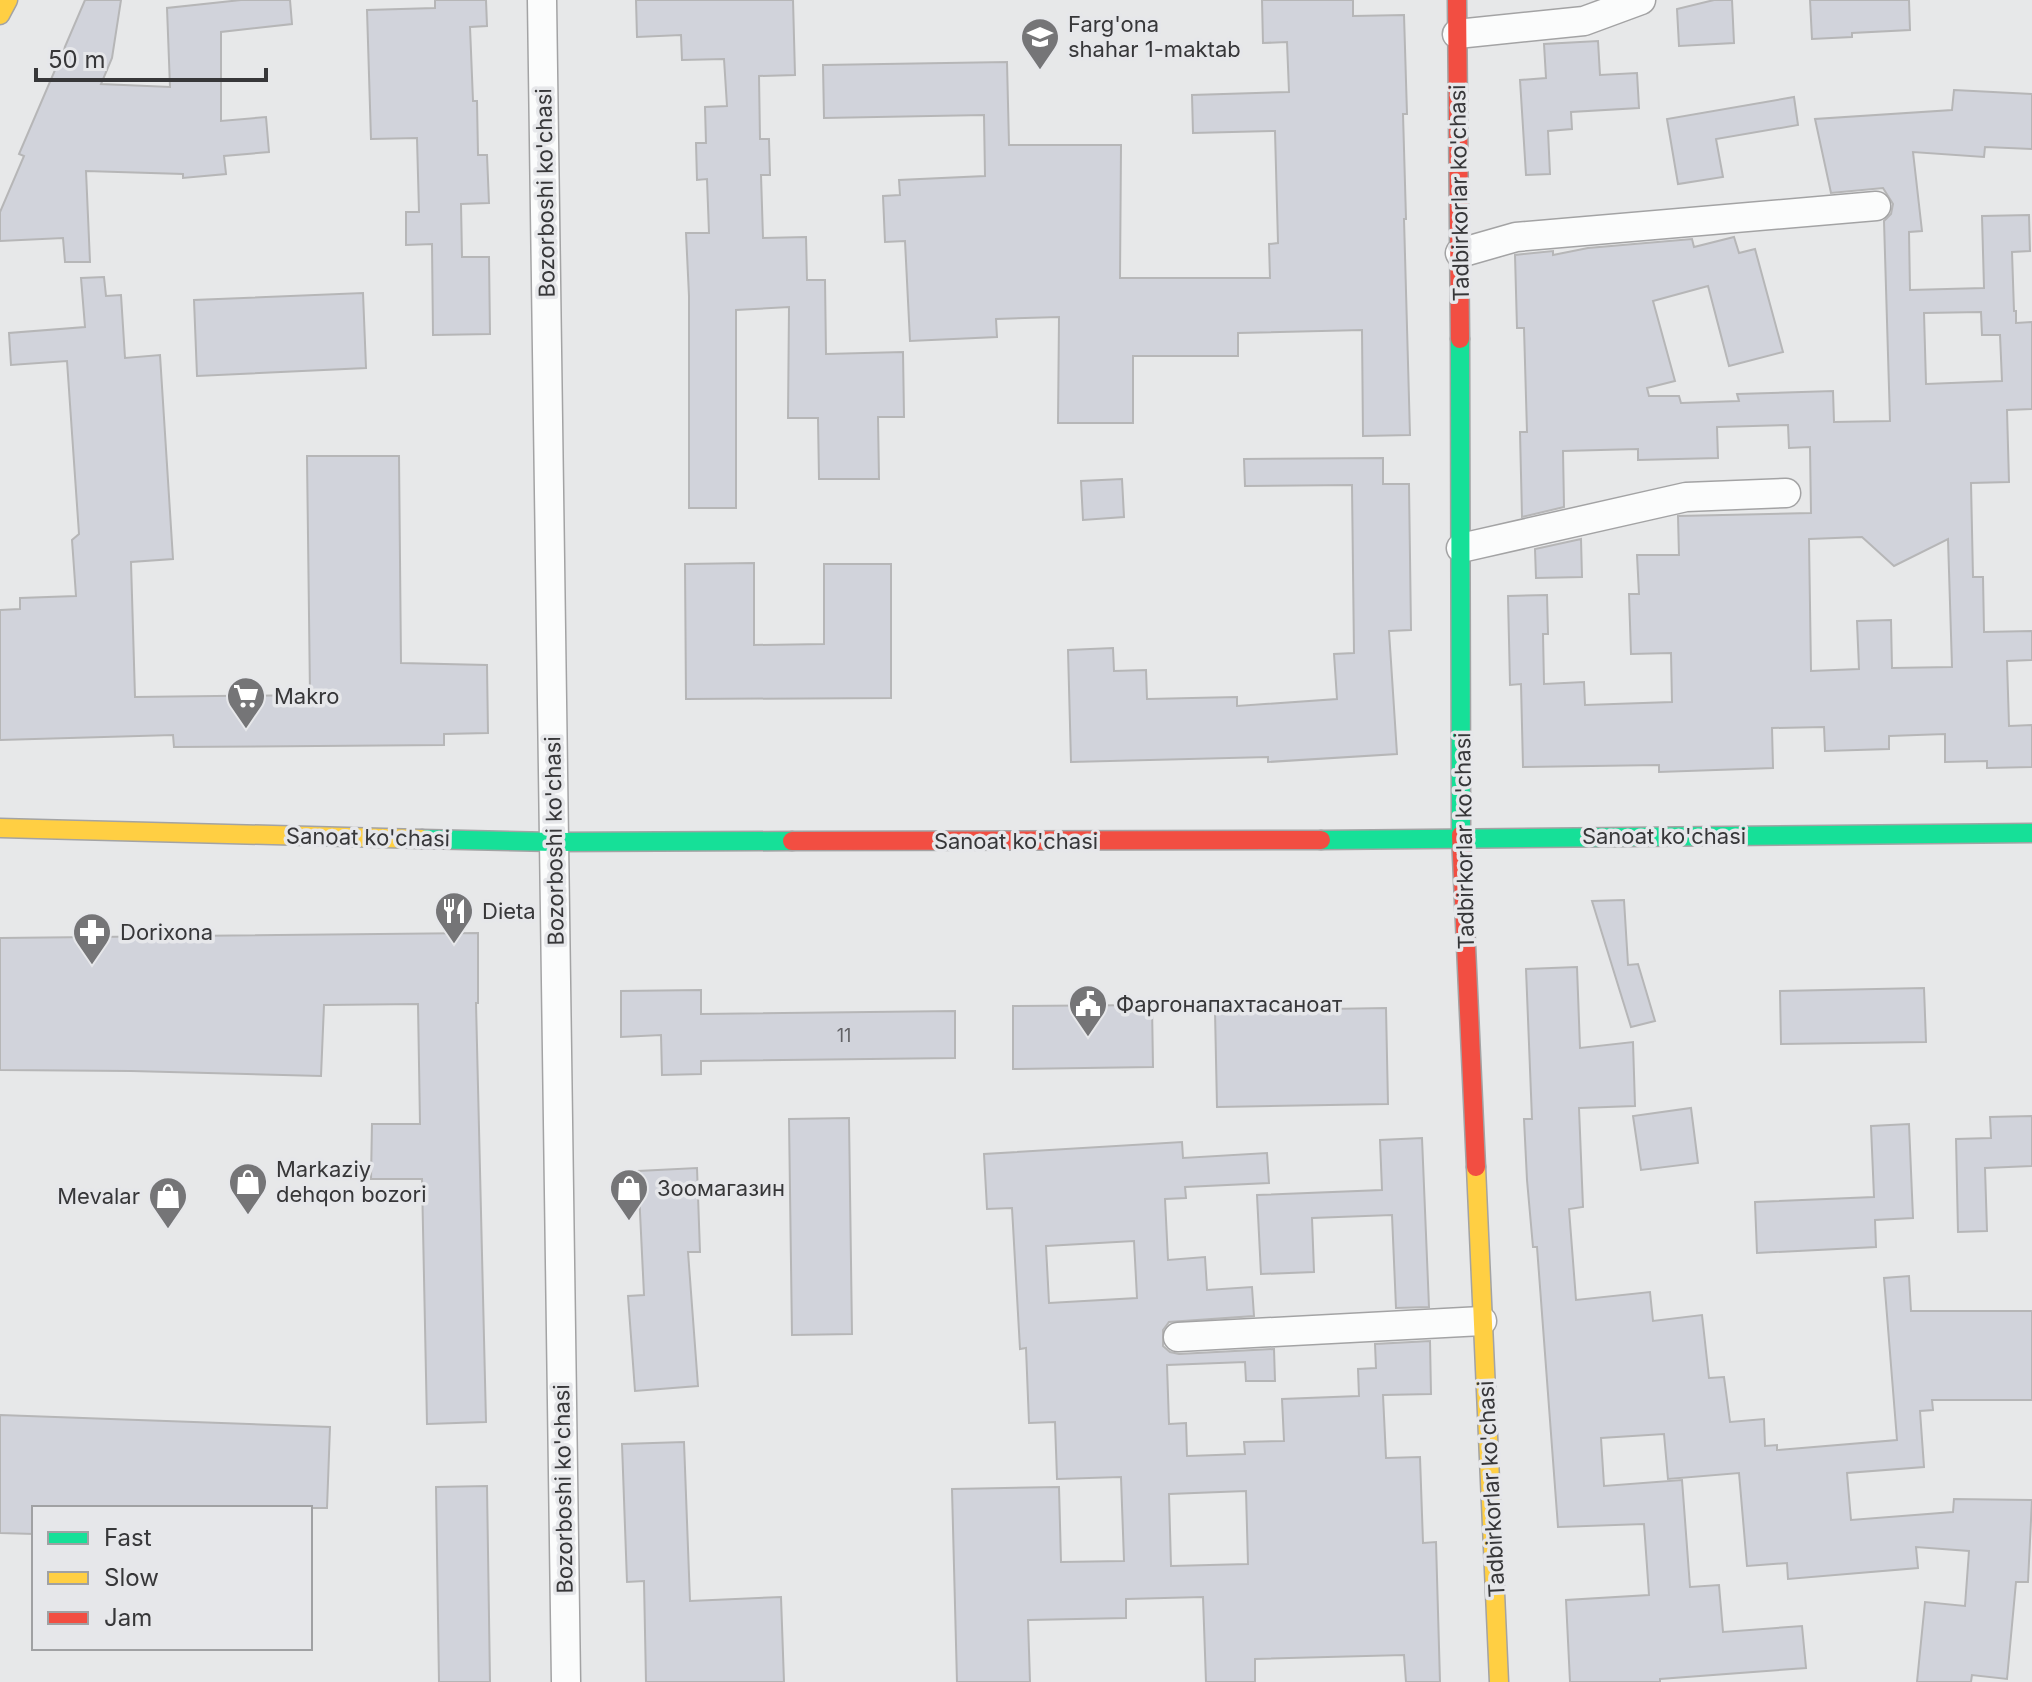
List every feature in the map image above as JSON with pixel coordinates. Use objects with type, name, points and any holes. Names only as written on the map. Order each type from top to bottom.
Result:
[{"type":"main road","points":[[0,15],[8,0]]},
{"type":"main road","name":"Tadbirkorlar ko'chasi","points":[[1457,0],[1461,838],[1499,1682]]},
{"type":"main road","name":"Sanoat ko'chasi","points":[[0,828],[554,842],[1432,840],[2032,833]]},
{"type":"street","name":"Bozorboshi ko'chasi","points":[[542,0],[566,1682]]},
{"type":"street","points":[[1457,34],[1584,21],[1641,0]]},
{"type":"street","points":[[1460,253],[1516,237],[1876,206]]},
{"type":"street","points":[[1461,548],[1686,497],[1786,493]]},
{"type":"street","points":[[1178,1337],[1482,1321]]},
{"type":"building","points":[[85,0],[121,0],[112,58],[101,84],[170,87],[167,8],[241,0],[290,0],[292,24],[221,32],[221,121],[266,117],[269,152],[224,156],[226,174],[183,178],[183,174],[86,171],[90,262],[65,262],[63,238],[0,241],[0,212],[24,156],[19,154]]},
{"type":"building","points":[[435,0],[486,0],[487,26],[470,27],[478,155],[487,155],[489,203],[461,204],[462,257],[489,257],[490,334],[433,335],[432,244],[406,245],[406,212],[419,212],[417,138],[371,139],[367,10],[435,8]]},
{"type":"building","points":[[636,0],[793,0],[795,75],[759,76],[760,139],[769,139],[770,175],[761,175],[763,238],[806,237],[807,280],[825,280],[826,354],[903,352],[904,417],[878,417],[879,479],[819,479],[818,418],[788,418],[789,307],[736,310],[736,508],[689,508],[686,233],[709,233],[707,179],[697,180],[696,143],[706,143],[705,107],[727,106],[724,59],[682,60],[681,35],[637,37]]},
{"type":"building","points":[[1262,0],[1353,0],[1353,16],[1404,15],[1407,114],[1403,114],[1404,219],[1410,435],[1363,436],[1362,330],[1238,333],[1238,356],[1133,356],[1133,423],[1058,423],[1059,317],[996,319],[997,337],[910,341],[905,241],[885,242],[883,196],[900,195],[899,180],[985,176],[984,115],[824,118],[823,65],[1007,62],[1009,145],[1121,145],[1120,278],[1270,278],[1269,244],[1278,243],[1275,131],[1193,133],[1192,95],[1289,92],[1287,42],[1263,43]]},
{"type":"building","points":[[1714,0],[1732,0],[1734,43],[1679,46],[1677,9]]},
{"type":"building","points":[[1810,0],[1909,0],[1910,30],[1812,39]]},
{"type":"building","points":[[1598,41],[1600,75],[1637,73],[1639,108],[1571,112],[1572,129],[1548,131],[1550,174],[1526,175],[1520,80],[1546,78],[1544,44]]},
{"type":"building","points":[[1954,90],[2032,94],[2032,149],[1985,147],[1984,157],[1913,152],[1922,231],[1909,232],[1910,290],[1984,288],[1982,216],[2029,215],[2030,251],[2012,252],[2016,323],[2032,322],[2032,409],[2007,410],[2009,482],[1971,483],[1973,577],[1983,577],[1984,632],[2032,631],[2032,660],[2007,661],[2009,726],[2032,725],[2032,767],[1987,768],[1987,761],[1945,762],[1945,734],[1889,736],[1889,749],[1825,751],[1824,727],[1772,728],[1773,768],[1659,772],[1659,765],[1523,767],[1521,684],[1510,685],[1508,596],[1547,595],[1548,634],[1543,634],[1544,684],[1584,682],[1585,705],[1672,702],[1671,653],[1631,654],[1629,594],[1639,594],[1637,555],[1679,555],[1678,516],[1811,513],[1810,447],[1789,448],[1788,425],[1717,427],[1718,458],[1638,460],[1638,449],[1563,451],[1564,507],[1522,517],[1520,432],[1527,432],[1524,328],[1517,328],[1515,255],[1553,251],[1553,255],[1588,248],[1692,239],[1694,247],[1734,237],[1739,253],[1755,249],[1783,352],[1729,366],[1708,286],[1653,301],[1675,381],[1647,388],[1649,396],[1679,396],[1681,403],[1739,401],[1737,394],[1833,391],[1834,422],[1890,421],[1884,221],[1891,214],[1893,204],[1883,188],[1831,193],[1815,119],[1952,110]],"holes":[[[1981,312],[1982,335],[2000,335],[2002,381],[1926,384],[1924,313]],[[1862,537],[1894,566],[1948,539],[1952,667],[1892,668],[1891,620],[1857,621],[1859,669],[1811,671],[1809,539]]]},
{"type":"building","points":[[1794,97],[1798,125],[1716,139],[1723,177],[1678,184],[1667,119]]},
{"type":"building","points":[[104,277],[106,296],[121,295],[125,358],[160,355],[173,559],[131,562],[135,697],[310,695],[307,456],[399,456],[401,663],[487,665],[488,733],[444,734],[444,745],[174,747],[173,735],[0,740],[0,610],[20,609],[20,598],[76,596],[72,540],[79,534],[67,361],[11,365],[9,333],[85,327],[81,278]]},
{"type":"building","points":[[363,293],[366,368],[197,376],[194,300]]},
{"type":"building","points":[[1383,458],[1383,484],[1409,484],[1411,630],[1389,631],[1397,754],[1268,762],[1268,757],[1071,762],[1068,650],[1113,648],[1114,671],[1146,670],[1147,699],[1237,697],[1237,706],[1337,699],[1334,654],[1354,653],[1352,485],[1245,486],[1244,459]]},
{"type":"building","points":[[1122,479],[1124,517],[1083,520],[1081,481]]},
{"type":"building","points":[[1581,539],[1582,577],[1536,578],[1535,549]]},
{"type":"building","points":[[754,563],[754,645],[824,644],[824,564],[891,564],[891,698],[686,699],[685,564]]},
{"type":"building","points":[[1624,900],[1628,965],[1638,964],[1655,1021],[1631,1027],[1592,901]]},
{"type":"building","points":[[478,933],[476,1003],[486,1422],[427,1424],[422,1179],[371,1179],[372,1124],[420,1124],[418,1004],[324,1005],[321,1076],[0,1070],[0,938]]},
{"type":"building","points":[[1577,967],[1580,1048],[1633,1042],[1635,1106],[1579,1108],[1583,1207],[1569,1209],[1576,1300],[1650,1292],[1653,1321],[1702,1315],[1709,1378],[1724,1377],[1730,1422],[1764,1419],[1765,1446],[1777,1445],[1777,1450],[1897,1440],[1884,1278],[1909,1276],[1911,1311],[2032,1311],[2032,1400],[1932,1400],[1933,1410],[1920,1411],[1924,1467],[1847,1473],[1851,1520],[1953,1512],[1954,1499],[2032,1500],[2028,1582],[2016,1582],[2007,1679],[1972,1675],[1971,1682],[1917,1682],[1925,1602],[1965,1606],[1969,1551],[1916,1547],[1918,1568],[1788,1579],[1787,1563],[1747,1566],[1739,1473],[1668,1479],[1664,1434],[1601,1438],[1604,1486],[1682,1480],[1690,1587],[1719,1585],[1723,1632],[1802,1626],[1806,1668],[1660,1679],[1660,1682],[1570,1682],[1566,1600],[1649,1595],[1644,1524],[1558,1527],[1537,1247],[1533,1247],[1527,1180],[1524,1119],[1532,1119],[1526,969]]},
{"type":"building","points":[[1924,988],[1926,1042],[1781,1044],[1780,991]]},
{"type":"building","points":[[701,990],[701,1014],[955,1011],[955,1058],[701,1061],[701,1074],[662,1075],[661,1035],[621,1037],[621,991]]},
{"type":"building","points":[[1152,1005],[1153,1067],[1013,1069],[1013,1006]]},
{"type":"building","points":[[1386,1008],[1388,1104],[1217,1107],[1215,1011]]},
{"type":"building","points":[[1691,1108],[1698,1163],[1641,1170],[1633,1116]]},
{"type":"building","points":[[2032,1116],[2032,1166],[1985,1168],[1987,1231],[1958,1232],[1956,1139],[1991,1138],[1990,1117]]},
{"type":"building","points":[[849,1118],[852,1334],[792,1335],[789,1119]]},
{"type":"building","points":[[1909,1124],[1913,1218],[1875,1220],[1876,1247],[1757,1253],[1755,1202],[1874,1197],[1871,1126]]},
{"type":"building","points":[[1422,1138],[1429,1307],[1396,1308],[1392,1215],[1312,1218],[1314,1272],[1261,1274],[1257,1195],[1382,1190],[1380,1140]]},
{"type":"building","points":[[1182,1142],[1183,1158],[1267,1153],[1269,1183],[1185,1187],[1186,1198],[1165,1199],[1168,1260],[1205,1257],[1207,1290],[1252,1287],[1254,1316],[1169,1322],[1163,1330],[1163,1346],[1179,1354],[1274,1349],[1275,1381],[1246,1381],[1245,1362],[1167,1365],[1169,1424],[1186,1423],[1187,1456],[1245,1454],[1244,1442],[1284,1441],[1282,1399],[1359,1396],[1358,1369],[1376,1368],[1375,1344],[1430,1341],[1431,1394],[1383,1395],[1386,1458],[1420,1457],[1423,1543],[1436,1542],[1440,1682],[1406,1682],[1404,1655],[1255,1659],[1255,1682],[1206,1682],[1203,1597],[1126,1599],[1126,1618],[1028,1620],[1030,1682],[957,1682],[952,1489],[1059,1487],[1061,1562],[1124,1561],[1121,1477],[1057,1479],[1055,1422],[1029,1423],[1026,1348],[1020,1349],[1012,1208],[987,1209],[984,1154]],"holes":[[[1134,1241],[1137,1298],[1049,1303],[1046,1246]],[[1246,1491],[1248,1564],[1171,1566],[1169,1494]]]},
{"type":"building","points":[[697,1168],[700,1252],[688,1252],[698,1386],[635,1391],[628,1296],[644,1295],[638,1171]]},
{"type":"building","points":[[0,1415],[330,1427],[327,1508],[32,1506],[32,1534],[0,1533]]},
{"type":"building","points":[[684,1442],[690,1601],[781,1597],[784,1682],[646,1682],[644,1581],[627,1582],[622,1444]]},
{"type":"building","points":[[487,1486],[490,1682],[439,1682],[436,1487]]},
{"type":"traffic: fast","points":[[1460,339],[1461,835]]},
{"type":"traffic: fast","points":[[1321,840],[2032,833]]},
{"type":"traffic: fast","points":[[422,839],[792,841]]},
{"type":"traffic: slow","points":[[0,15],[8,0]]},
{"type":"traffic: slow","points":[[0,828],[422,839]]},
{"type":"traffic: slow","points":[[1476,1167],[1499,1682]]},
{"type":"traffic: jam","points":[[1457,0],[1460,339]]},
{"type":"traffic: jam","points":[[1461,835],[1476,1167]]},
{"type":"traffic: jam","points":[[792,841],[1321,840]]},
{"type":"place","name":"Farg'ona shahar 1-maktab","points":[[1040,71]]},
{"type":"place","name":"Makro","points":[[246,730]]},
{"type":"place","name":"Dieta","points":[[454,945]]},
{"type":"place","name":"Dorixona","points":[[92,966]]},
{"type":"place","name":"Фаргонапахтасаноат","points":[[1088,1038]]},
{"type":"place","name":"Markaziy dehqon bozori","points":[[248,1216]]},
{"type":"place","name":"Зоомагазин","points":[[629,1222]]},
{"type":"place","name":"Mevalar","points":[[168,1230]]}]
